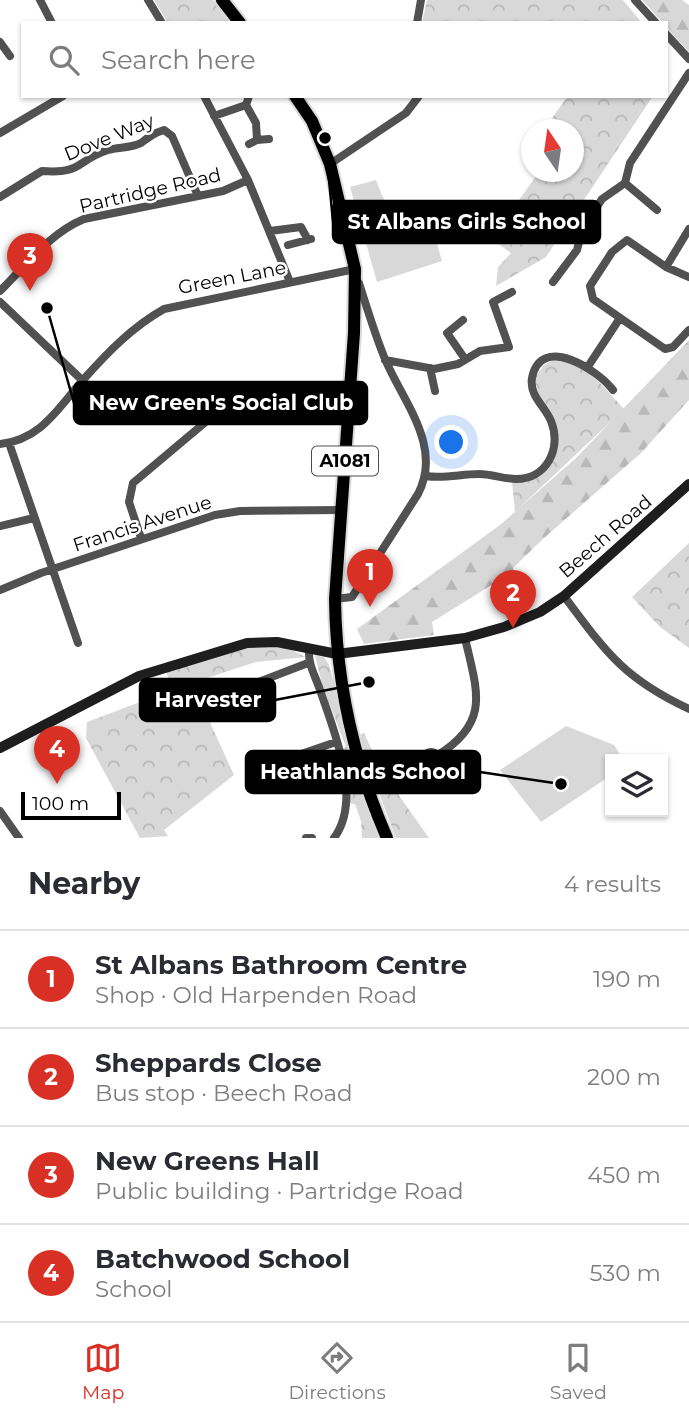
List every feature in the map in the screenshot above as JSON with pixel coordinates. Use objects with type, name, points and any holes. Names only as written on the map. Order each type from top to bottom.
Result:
[{"type":"main road","points":[[222,0],[238,21]]},
{"type":"main road","name":"A1081","points":[[296,98],[312,121],[330,164],[355,269],[354,333],[335,599],[337,654],[344,705],[387,838]]},
{"type":"street","points":[[40,0],[51,21]]},
{"type":"street","points":[[148,0],[161,21]]},
{"type":"street","points":[[417,21],[421,0]]},
{"type":"street","points":[[635,0],[654,21]]},
{"type":"street","points":[[668,36],[689,59]]},
{"type":"street","points":[[0,42],[10,56]]},
{"type":"street","points":[[552,282],[577,250],[583,230],[603,199],[625,183],[630,163],[689,73]]},
{"type":"street","points":[[0,133],[60,98]]},
{"type":"street","points":[[205,98],[248,180],[290,282]]},
{"type":"street","points":[[330,164],[406,113],[417,98]]},
{"type":"street","points":[[214,116],[248,101],[256,123],[253,142],[269,139]]},
{"type":"street","name":"Dove Way","points":[[0,197],[41,171],[53,174],[68,172],[100,153],[138,144],[149,135],[164,130],[172,136],[198,196]]},
{"type":"street","name":"Partridge Road","points":[[0,291],[54,235],[69,225],[84,219],[198,196],[248,180]]},
{"type":"street","points":[[625,183],[657,210]]},
{"type":"street","points":[[270,231],[300,228],[311,241]]},
{"type":"street","points":[[309,229],[311,241]]},
{"type":"street","points":[[666,267],[689,229]]},
{"type":"street","points":[[689,277],[666,267],[627,240],[612,252],[590,286],[593,299],[665,349],[673,347],[689,330]]},
{"type":"street","points":[[288,245],[311,241]]},
{"type":"street","name":"Green Lane","points":[[5,443],[38,431],[83,380],[140,323],[164,309],[355,269]]},
{"type":"street","points":[[335,599],[352,597],[418,494],[426,476],[426,456],[421,434],[408,401],[385,360],[359,283]]},
{"type":"street","points":[[385,360],[430,368],[458,364],[480,351],[509,347],[489,304],[512,292]]},
{"type":"street","points":[[0,302],[83,380]]},
{"type":"street","points":[[587,368],[621,318]]},
{"type":"street","points":[[463,320],[447,333],[465,359]]},
{"type":"street","points":[[426,476],[444,478],[478,474],[518,479],[538,473],[552,457],[555,435],[547,413],[534,394],[534,373],[540,365],[554,358],[565,357],[587,368],[613,390]]},
{"type":"street","points":[[430,368],[435,391]]},
{"type":"street","points":[[141,538],[129,502],[133,483],[233,399],[249,398]]},
{"type":"street","points":[[5,443],[78,643]]},
{"type":"street","name":"Beech Road","points":[[0,748],[139,676],[255,641],[337,654],[465,638],[540,612],[564,596],[689,484]]},
{"type":"street","name":"Francis Avenue","points":[[0,590],[141,538],[215,515],[240,511],[341,510]]},
{"type":"street","points":[[0,526],[34,518]]},
{"type":"street","points":[[564,596],[611,659],[648,688],[689,709]]},
{"type":"street","points":[[438,755],[458,742],[476,712],[478,695],[465,638]]},
{"type":"street","points":[[309,649],[308,663],[318,683],[344,776],[346,810],[334,838]]},
{"type":"street","points":[[238,690],[308,663]]},
{"type":"street","points":[[298,755],[336,743]]},
{"type":"street","points":[[0,811],[19,838]]},
{"type":"street","points":[[306,838],[312,838]]},
{"type":"green space","points":[[154,0],[213,0],[229,21],[167,21]]},
{"type":"green space","points":[[427,0],[623,0],[640,21],[422,21]]},
{"type":"green space","points":[[642,0],[682,0],[689,5],[689,52],[668,29],[668,21],[661,21]]},
{"type":"green space","points":[[567,98],[652,98],[546,257],[496,286],[498,267],[511,253],[491,239],[532,182],[584,182],[584,119],[551,119]]},
{"type":"green space","points":[[376,180],[401,238],[433,230],[442,261],[377,282],[350,187]]},
{"type":"green space","points":[[689,340],[689,400],[641,453],[544,538],[513,568],[514,571],[432,622],[434,635],[364,644],[357,629],[500,525],[576,458]]},
{"type":"green space","points":[[553,360],[565,361],[584,370],[624,409],[515,512],[512,482],[550,465],[556,452],[556,430],[537,389],[535,378],[544,365]]},
{"type":"green space","points":[[689,543],[689,648],[660,627],[632,597]]},
{"type":"green space","points":[[247,646],[285,647],[306,657],[256,662],[192,683],[234,775],[164,830],[168,836],[140,838],[86,738],[87,722],[172,690],[166,671]]},
{"type":"green space","points":[[315,655],[324,657],[329,665],[350,739],[385,838],[362,838],[361,821],[355,804],[347,803],[340,750],[346,747],[322,684]]},
{"type":"green space","points":[[566,726],[614,745],[620,754],[605,754],[605,779],[541,822],[500,770]]},
{"type":"green space","points":[[364,733],[381,770],[429,838],[396,838],[357,736]]},
{"type":"place","name":"St Albans Girls School","points":[[325,138]]},
{"type":"place","name":"New Greens Hall","points":[[30,291]]},
{"type":"place","name":"New Green's Social Club","points":[[47,308]]},
{"type":"place","name":"St Albans Bathroom Centre","points":[[370,607]]},
{"type":"place","name":"Sheppards Close","points":[[513,628]]},
{"type":"place","name":"Harvester","points":[[369,682]]},
{"type":"place","name":"Batchwood School","points":[[57,784]]},
{"type":"place","name":"Heathlands School","points":[[561,784]]}]
